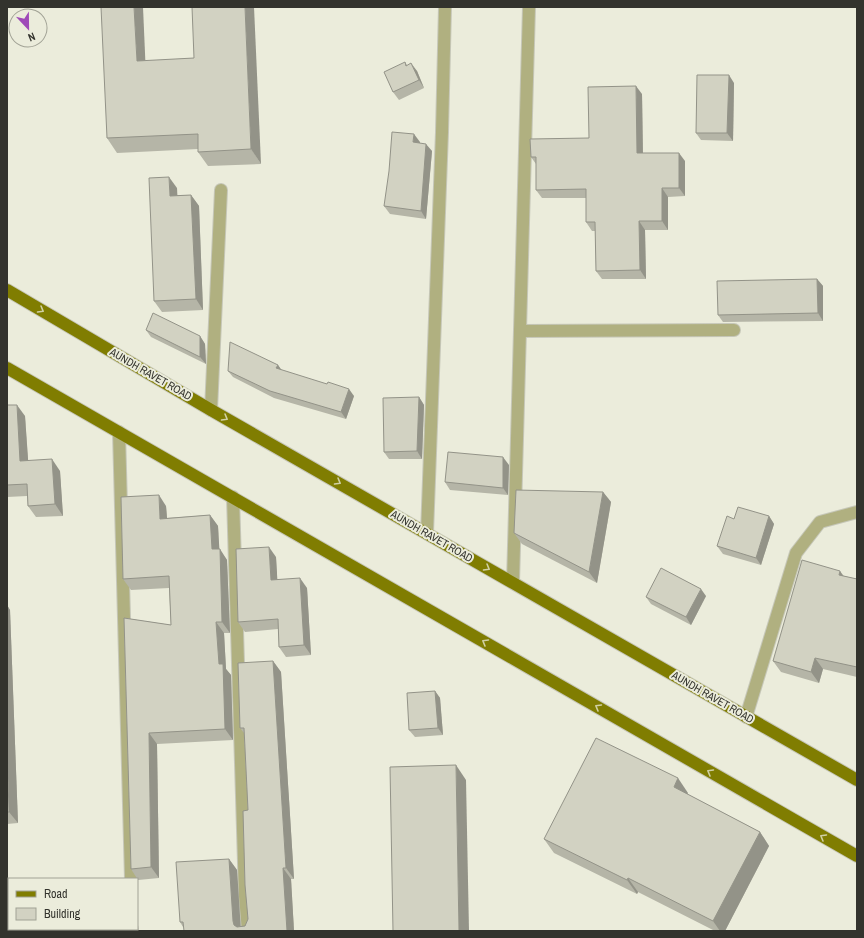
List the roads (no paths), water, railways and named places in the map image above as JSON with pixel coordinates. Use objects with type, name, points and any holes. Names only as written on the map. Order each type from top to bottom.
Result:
[{"type":"main road","name":"AUNDH RAVET ROAD","points":[[7,290],[211,410],[857,780]]},
{"type":"main road","points":[[7,368],[857,856]]},
{"type":"street","points":[[427,533],[442,132],[445,7]]},
{"type":"street","points":[[513,582],[529,7]]},
{"type":"street","points":[[211,410],[221,190]]},
{"type":"street","points":[[520,331],[734,330]]},
{"type":"street","points":[[119,432],[131,878]]},
{"type":"street","points":[[233,498],[245,896],[248,931]]},
{"type":"street","points":[[746,716],[796,553],[820,522],[857,512]]}]
